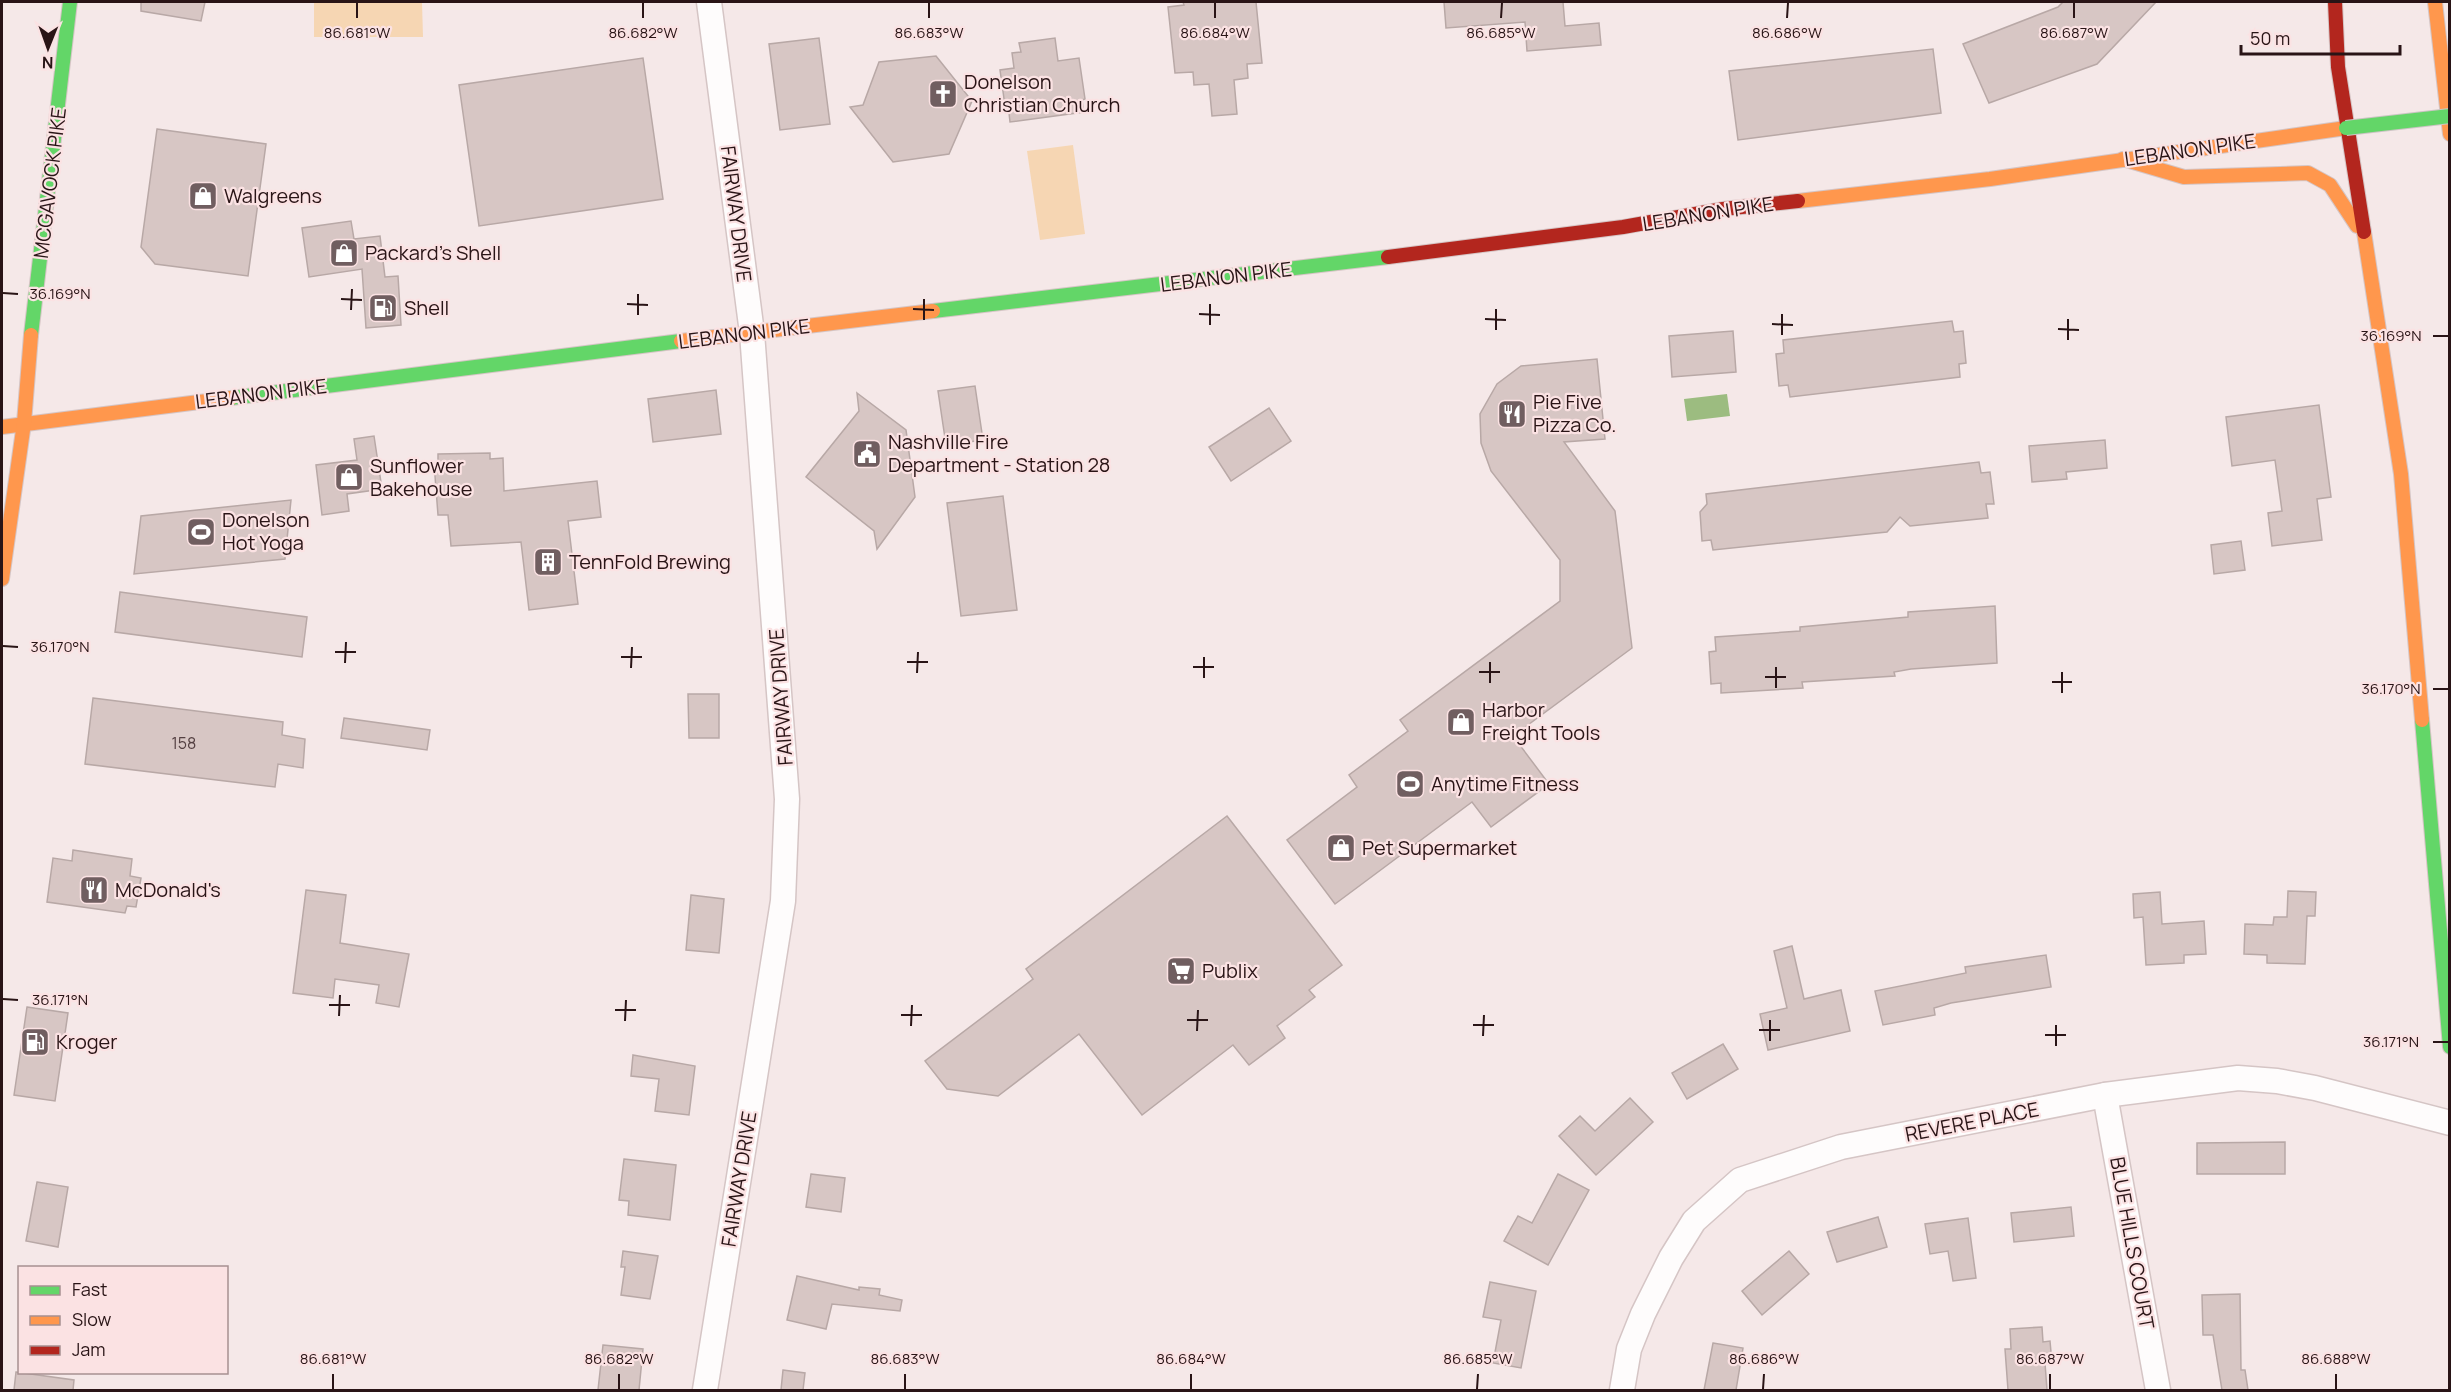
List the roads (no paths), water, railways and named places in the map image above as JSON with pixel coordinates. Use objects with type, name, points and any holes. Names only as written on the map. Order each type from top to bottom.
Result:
[{"type":"main road","name":"MCGAVOCK PIKE","points":[[2,579],[24,423],[31,335],[70,2]]},
{"type":"main road","points":[[2335,2],[2338,67],[2346,128],[2401,474],[2450,1047]]},
{"type":"main road","points":[[2435,2],[2450,134]]},
{"type":"main road","name":"LEBANON PIKE","points":[[2,427],[752,333],[1361,261],[1623,227],[1723,209],[1990,179],[2346,128],[2450,116]]},
{"type":"main road","points":[[2123,159],[2184,177],[2284,171],[2308,173],[2330,185],[2364,236]]},
{"type":"street","name":"FAIRWAY DRIVE","points":[[705,1390],[783,901],[786,777],[752,333],[709,2]]},
{"type":"street","name":"REVERE PLACE","points":[[1622,1390],[1629,1349],[1643,1314],[1671,1258],[1694,1221],[1740,1180],[1841,1148],[2105,1095],[2238,1078],[2277,1081],[2315,1088],[2450,1123]]},
{"type":"street","name":"BLUE HILLS COURT","points":[[2105,1095],[2158,1390]]},
{"type":"place","name":"Donelson Christian Church","points":[[943,94]]},
{"type":"place","name":"Walgreens","points":[[203,196]]},
{"type":"place","name":"Packard's Shell","points":[[344,253]]},
{"type":"place","name":"Shell","points":[[383,308]]},
{"type":"place","name":"Pie Five Pizza Co.","points":[[1512,414]]},
{"type":"place","name":"Nashville Fire Department - Station 28","points":[[867,454]]},
{"type":"place","name":"Sunflower Bakehouse","points":[[349,477]]},
{"type":"place","name":"Donelson Hot Yoga","points":[[201,532]]},
{"type":"place","name":"TennFold Brewing","points":[[548,562]]},
{"type":"place","name":"Harbor Freight Tools","points":[[1461,722]]},
{"type":"place","name":"Anytime Fitness","points":[[1410,784]]},
{"type":"place","name":"Pet Supermarket","points":[[1341,848]]},
{"type":"place","name":"McDonald's","points":[[94,890]]},
{"type":"place","name":"Publix","points":[[1181,971]]},
{"type":"place","name":"Kroger","points":[[35,1042]]}]
